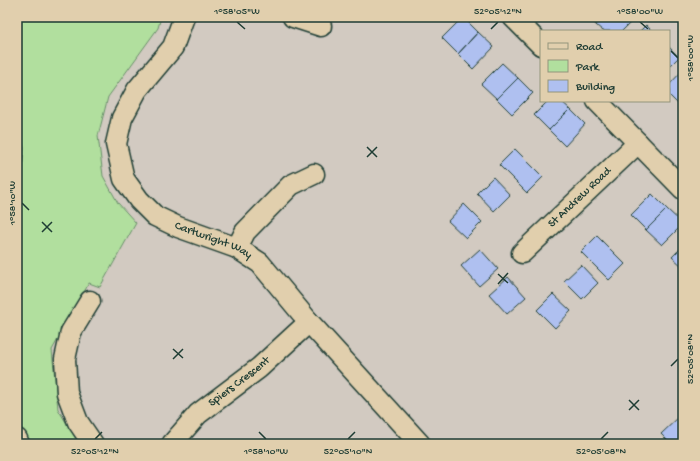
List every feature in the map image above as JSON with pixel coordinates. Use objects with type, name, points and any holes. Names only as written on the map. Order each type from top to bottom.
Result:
[{"type":"street","name":"Cartwright Way","points":[[184,17],[173,47],[137,90],[122,118],[116,144],[124,179],[139,200],[155,216],[178,227],[237,248],[260,263],[309,322],[420,444]]},
{"type":"street","points":[[293,17],[321,26]]},
{"type":"street","points":[[513,17],[540,44]]},
{"type":"street","points":[[598,102],[683,189]]},
{"type":"street","name":"St Andrew Road","points":[[522,253],[638,143]]},
{"type":"street","points":[[237,248],[245,232],[291,185],[314,174]]},
{"type":"street","points":[[90,301],[71,332],[65,359],[66,393],[78,422],[92,444]]},
{"type":"street","name":"Spiers Crescent","points":[[172,444],[198,414],[259,368],[309,322]]},
{"type":"street","points":[[17,439],[19,444]]},
{"type":"green space","points":[[17,17],[161,17],[158,28],[108,97],[98,136],[103,176],[118,203],[136,223],[100,287],[89,283],[52,350],[58,409],[79,444],[29,444],[17,420],[17,220],[24,148],[17,120]]},
{"type":"building","points":[[463,17],[478,32],[458,54],[442,38]]},
{"type":"building","points":[[588,17],[604,17],[596,25]]},
{"type":"building","points":[[604,17],[636,17],[623,30],[602,30],[596,25]]},
{"type":"building","points":[[646,25],[651,30],[641,30]]},
{"type":"building","points":[[478,32],[494,47],[473,69],[458,54]]},
{"type":"building","points":[[670,48],[679,57],[670,66]]},
{"type":"building","points":[[502,63],[518,78],[497,99],[481,84]]},
{"type":"building","points":[[683,70],[683,103],[680,106],[670,96],[670,84]]},
{"type":"building","points":[[518,78],[533,93],[512,114],[497,99]]},
{"type":"building","points":[[547,102],[562,102],[570,109],[549,130],[534,115]]},
{"type":"building","points":[[570,109],[585,124],[565,146],[549,130]]},
{"type":"building","points":[[515,149],[543,177],[527,193],[499,165]]},
{"type":"building","points":[[493,177],[510,195],[494,211],[477,193]]},
{"type":"building","points":[[652,194],[667,209],[646,230],[631,215]]},
{"type":"building","points":[[464,204],[482,222],[466,238],[448,221]]},
{"type":"building","points":[[667,209],[683,224],[662,245],[646,230]]},
{"type":"building","points":[[597,236],[625,264],[609,280],[581,252]]},
{"type":"building","points":[[683,246],[683,267],[672,257]]},
{"type":"building","points":[[480,249],[498,269],[479,286],[461,266]]},
{"type":"building","points":[[581,265],[598,283],[582,299],[564,281]]},
{"type":"building","points":[[508,277],[526,297],[507,314],[489,294]]},
{"type":"building","points":[[553,294],[571,311],[555,328],[537,310]]},
{"type":"building","points":[[680,416],[683,419],[683,444],[671,444],[661,434]]}]
